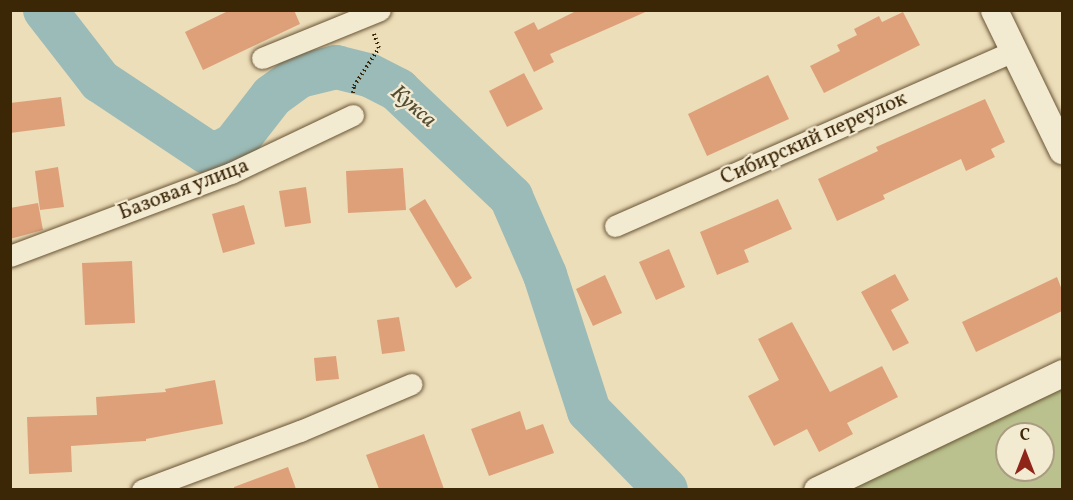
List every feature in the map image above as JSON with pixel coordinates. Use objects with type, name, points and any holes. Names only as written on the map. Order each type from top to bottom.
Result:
[{"type":"street","points":[[994,10],[1062,150]]},
{"type":"street","points":[[262,58],[374,13]]},
{"type":"street","name":"Сибирский переулок","points":[[615,226],[1013,51]]},
{"type":"street","name":"Базовая улица","points":[[10,256],[231,173],[353,115]]},
{"type":"street","points":[[817,489],[1062,373]]},
{"type":"street","points":[[142,489],[300,430],[411,384]]},
{"type":"path","points":[[354,86],[379,48],[374,13]]},
{"type":"green space","points":[[1062,385],[1062,489],[844,489]]},
{"type":"building","points":[[230,10],[294,10],[300,24],[203,70],[185,32]]},
{"type":"building","points":[[578,10],[650,10],[550,54],[554,62],[534,72],[514,32],[534,22],[538,30]]},
{"type":"building","points":[[903,12],[920,45],[824,93],[810,66],[840,51],[837,45],[857,35],[854,29],[879,16],[882,22]]},
{"type":"building","points":[[524,73],[543,109],[507,127],[489,91]]},
{"type":"building","points":[[768,75],[789,119],[707,156],[688,114]]},
{"type":"building","points":[[61,97],[65,126],[10,133],[10,103]]},
{"type":"building","points":[[985,99],[1005,142],[991,149],[995,157],[966,171],[961,159],[883,195],[885,199],[837,221],[818,179],[878,151],[876,147]]},
{"type":"building","points":[[58,167],[64,207],[40,210],[35,171]]},
{"type":"building","points":[[403,168],[406,210],[348,213],[346,171]]},
{"type":"building","points":[[306,187],[311,223],[285,227],[279,191]]},
{"type":"building","points":[[425,199],[472,278],[456,288],[409,209]]},
{"type":"building","points":[[778,199],[792,229],[744,250],[749,262],[717,275],[700,232]]},
{"type":"building","points":[[38,203],[43,230],[10,239],[10,208]]},
{"type":"building","points":[[244,205],[255,244],[223,253],[212,214]]},
{"type":"building","points":[[669,249],[685,287],[656,300],[639,262]]},
{"type":"building","points":[[132,261],[135,323],[85,325],[82,263]]},
{"type":"building","points":[[895,274],[909,300],[891,310],[909,343],[893,351],[861,292]]},
{"type":"building","points":[[605,275],[622,313],[593,326],[576,289]]},
{"type":"building","points":[[1057,277],[1062,290],[1062,311],[976,352],[962,322]]},
{"type":"building","points":[[399,317],[405,351],[382,354],[377,320]]},
{"type":"building","points":[[792,322],[830,392],[882,366],[898,397],[847,423],[853,434],[819,452],[807,429],[774,446],[748,396],[779,380],[758,339]]},
{"type":"building","points":[[336,356],[339,379],[316,381],[314,358]]},
{"type":"building","points":[[215,380],[223,424],[146,439],[146,441],[71,446],[72,472],[29,474],[27,417],[97,415],[96,397],[166,392],[165,389]]},
{"type":"building","points":[[520,411],[526,430],[543,424],[554,453],[489,476],[471,429]]},
{"type":"building","points":[[424,434],[444,489],[379,489],[366,455]]},
{"type":"building","points":[[288,467],[296,489],[234,489],[234,487]]},
{"type":"waterway","name":"Кукса","points":[[45,10],[100,81],[207,152],[220,152],[234,145],[272,96],[300,76],[336,67],[369,75],[398,90],[511,197],[545,275],[589,411],[666,490]]}]
